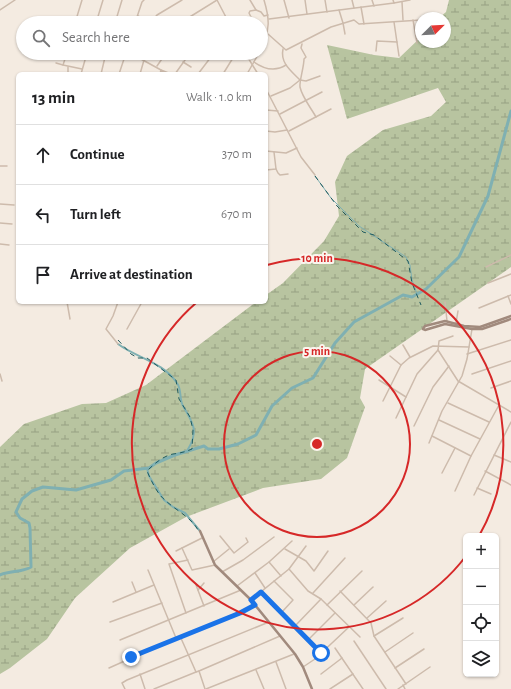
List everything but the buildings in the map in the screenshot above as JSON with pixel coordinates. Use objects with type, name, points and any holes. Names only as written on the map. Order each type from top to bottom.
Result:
[{"type":"street","points":[[0,10],[15,0]]},
{"type":"street","points":[[77,16],[82,0]]},
{"type":"street","points":[[98,16],[102,0]]},
{"type":"street","points":[[117,16],[122,0]]},
{"type":"street","points":[[138,16],[143,0]]},
{"type":"street","points":[[156,16],[182,0]]},
{"type":"street","points":[[191,16],[217,0],[226,16]]},
{"type":"street","points":[[250,0],[256,10],[261,12],[264,16],[268,15]]},
{"type":"street","points":[[264,0],[269,19],[268,34],[281,44],[286,65],[300,80],[306,81],[320,76]]},
{"type":"street","points":[[284,0],[289,18]]},
{"type":"street","points":[[305,0],[307,15]]},
{"type":"street","points":[[325,0],[327,12]]},
{"type":"street","points":[[352,0],[354,8]]},
{"type":"street","points":[[372,0],[374,6]]},
{"type":"street","points":[[269,19],[289,18],[410,0]]},
{"type":"street","points":[[402,2],[404,21]]},
{"type":"street","points":[[361,7],[364,24]]},
{"type":"street","points":[[250,16],[250,11],[256,10]]},
{"type":"street","points":[[339,10],[345,34]]},
{"type":"street","points":[[283,49],[286,50],[343,23],[354,20],[358,24],[413,20],[415,32]]},
{"type":"street","points":[[394,22],[399,56]]},
{"type":"street","points":[[376,51],[377,41],[397,42]]},
{"type":"street","points":[[301,48],[302,42]]},
{"type":"street","points":[[298,45],[306,57],[304,60],[303,74],[299,86],[316,117]]},
{"type":"street","points":[[63,65],[65,60]]},
{"type":"street","points":[[56,63],[82,69],[85,60]]},
{"type":"street","points":[[101,72],[104,60]]},
{"type":"street","points":[[120,72],[124,60]]},
{"type":"street","points":[[141,72],[144,60],[166,72]]},
{"type":"street","points":[[156,67],[161,60]]},
{"type":"street","points":[[200,72],[209,60]]},
{"type":"street","points":[[224,72],[232,60]]},
{"type":"street","points":[[250,60],[257,72]]},
{"type":"street","points":[[176,72],[183,62],[191,67]]},
{"type":"street","points":[[248,72],[254,62],[272,70],[286,65]]},
{"type":"street","points":[[68,67],[68,72]]},
{"type":"street","points":[[271,96],[290,88],[300,80]]},
{"type":"street","points":[[268,92],[306,165],[315,175]]},
{"type":"street","points":[[280,114],[306,99],[322,92]]},
{"type":"street","points":[[268,131],[277,132],[288,130],[331,109]]},
{"type":"street","points":[[268,110],[279,112]]},
{"type":"street","points":[[268,151],[286,153],[297,148]]},
{"type":"street","points":[[274,152],[276,169],[278,173],[280,175],[288,174]]},
{"type":"street","points":[[0,166],[7,166]]},
{"type":"street","points":[[268,170],[276,169]]},
{"type":"street","points":[[0,204],[14,205]]},
{"type":"street","points":[[0,224],[12,224]]},
{"type":"street","points":[[0,244],[9,246]]},
{"type":"street","points":[[486,267],[511,255]]},
{"type":"street","points":[[488,283],[511,274]]},
{"type":"street","points":[[479,308],[510,296],[511,304]]},
{"type":"street","points":[[445,302],[447,321]]},
{"type":"street","points":[[67,304],[70,319]]},
{"type":"street","points":[[117,304],[113,316],[106,328],[118,344]]},
{"type":"street","points":[[127,329],[141,304]]},
{"type":"street","points":[[456,323],[458,311]]},
{"type":"street","points":[[495,323],[482,329],[472,329],[445,324],[425,330],[423,329],[425,326],[447,321],[474,327],[511,318]]},
{"type":"street","points":[[429,443],[458,381],[462,376],[472,329]]},
{"type":"street","points":[[453,336],[441,339],[437,347],[458,381],[511,412]]},
{"type":"street","points":[[467,354],[511,340]]},
{"type":"street","points":[[403,345],[410,357]]},
{"type":"street","points":[[383,401],[401,365],[410,357],[433,346],[469,347]]},
{"type":"street","points":[[396,418],[417,374],[438,350]]},
{"type":"street","points":[[390,356],[401,365]]},
{"type":"street","points":[[472,374],[511,361]]},
{"type":"street","points":[[414,426],[432,387],[449,366]]},
{"type":"street","points":[[0,374],[2,381]]},
{"type":"street","points":[[379,380],[406,397]]},
{"type":"street","points":[[491,388],[511,381]]},
{"type":"street","points":[[448,403],[489,422]]},
{"type":"street","points":[[455,491],[471,456],[499,405]]},
{"type":"street","points":[[439,420],[480,439]]},
{"type":"street","points":[[474,495],[511,422]]},
{"type":"street","points":[[432,436],[471,456]]},
{"type":"street","points":[[442,473],[455,448]]},
{"type":"street","points":[[494,455],[511,463]]},
{"type":"street","points":[[485,471],[511,484]]},
{"type":"street","points":[[477,488],[491,494]]},
{"type":"street","points":[[200,531],[214,563],[251,600],[295,654],[303,667],[312,689]]},
{"type":"street","points":[[220,536],[229,549],[235,553],[248,542],[246,538]]},
{"type":"street","points":[[222,572],[243,560],[274,537]]},
{"type":"street","points":[[176,551],[202,538]]},
{"type":"street","points":[[236,586],[269,562],[292,541]]},
{"type":"street","points":[[251,600],[289,569],[306,546]]},
{"type":"street","points":[[182,548],[192,570],[214,563],[229,549]]},
{"type":"street","points":[[285,548],[298,558],[306,561],[315,571],[328,551]]},
{"type":"street","points":[[313,593],[344,558]]},
{"type":"street","points":[[186,613],[169,566],[170,564],[188,560]]},
{"type":"street","points":[[269,562],[281,576]]},
{"type":"street","points":[[289,569],[308,591],[313,593],[327,605],[360,637]]},
{"type":"street","points":[[148,570],[176,638]]},
{"type":"street","points":[[327,605],[362,571]]},
{"type":"street","points":[[255,573],[265,588]]},
{"type":"street","points":[[274,581],[293,600],[282,613]]},
{"type":"street","points":[[132,582],[136,592]]},
{"type":"street","points":[[198,590],[204,583]]},
{"type":"street","points":[[113,602],[154,585]]},
{"type":"street","points":[[196,585],[204,606]]},
{"type":"street","points":[[354,605],[373,587]]},
{"type":"street","points":[[120,640],[241,590]]},
{"type":"street","points":[[340,591],[367,618],[373,629],[374,636],[406,684]]},
{"type":"street","points":[[261,592],[321,652]]},
{"type":"street","points":[[295,626],[321,600]]},
{"type":"street","points":[[367,618],[386,601]]},
{"type":"street","points":[[110,622],[162,603]]},
{"type":"street","points":[[109,668],[180,636],[240,613],[255,605]]},
{"type":"street","points":[[309,639],[334,613]]},
{"type":"street","points":[[374,636],[403,618]]},
{"type":"street","points":[[125,689],[122,683],[140,674],[269,622]]},
{"type":"street","points":[[303,667],[311,663],[349,627]]},
{"type":"street","points":[[384,652],[413,633]]},
{"type":"street","points":[[180,636],[206,689],[295,654]]},
{"type":"street","points":[[154,689],[280,636]]},
{"type":"street","points":[[354,641],[386,689]]},
{"type":"street","points":[[335,648],[363,689]]},
{"type":"street","points":[[395,668],[424,649]]},
{"type":"street","points":[[321,674],[342,658]]},
{"type":"street","points":[[276,662],[286,689]]},
{"type":"street","points":[[398,689],[430,667]]},
{"type":"street","points":[[256,670],[264,688],[260,689]]},
{"type":"street","points":[[140,674],[145,689]]},
{"type":"street","points":[[330,689],[353,674]]},
{"type":"street","points":[[403,685],[405,689]]},
{"type":"green space","points":[[449,0],[511,0],[511,267],[365,369],[360,398],[365,407],[347,458],[321,479],[263,488],[186,517],[130,548],[75,598],[47,639],[0,674],[0,447],[24,424],[82,404],[106,403],[146,385],[253,304],[268,304],[268,294],[283,283],[324,241],[339,216],[335,182],[347,156],[383,130],[431,116],[446,102],[438,88],[347,119],[327,45],[374,55],[399,58],[415,43],[415,48],[451,48],[451,12],[446,12]]},
{"type":"waterway","points":[[0,575],[31,567],[29,523],[20,518],[16,512],[22,499],[32,491],[43,487],[76,490],[111,480],[124,471],[149,468],[156,463],[175,455],[204,446],[208,449],[219,449],[238,444],[256,435],[272,406],[292,388],[313,378],[335,343],[354,322],[403,295],[412,297],[426,289],[459,257],[488,196],[511,111]]},
{"type":"waterway","points":[[315,176],[331,198],[359,226],[406,257],[410,265],[412,280],[417,294]]},
{"type":"waterway","points":[[118,344],[165,370],[177,383],[182,403],[194,428],[193,438],[187,451]]},
{"type":"waterway","points":[[147,468],[149,476],[164,500],[173,507],[185,513],[200,531]]},
{"type":"ferry route","points":[[315,176],[337,206],[363,232],[374,235],[408,261],[412,283],[421,305]]},
{"type":"ferry route","points":[[118,340],[131,354],[138,358],[147,358],[176,380],[179,399],[190,417],[193,430],[192,449],[162,458],[147,471],[159,494],[169,504],[193,522],[199,532]]},
{"type":"route","points":[[131,657],[240,613],[255,605],[251,600],[261,592],[309,639],[321,653]]}]
